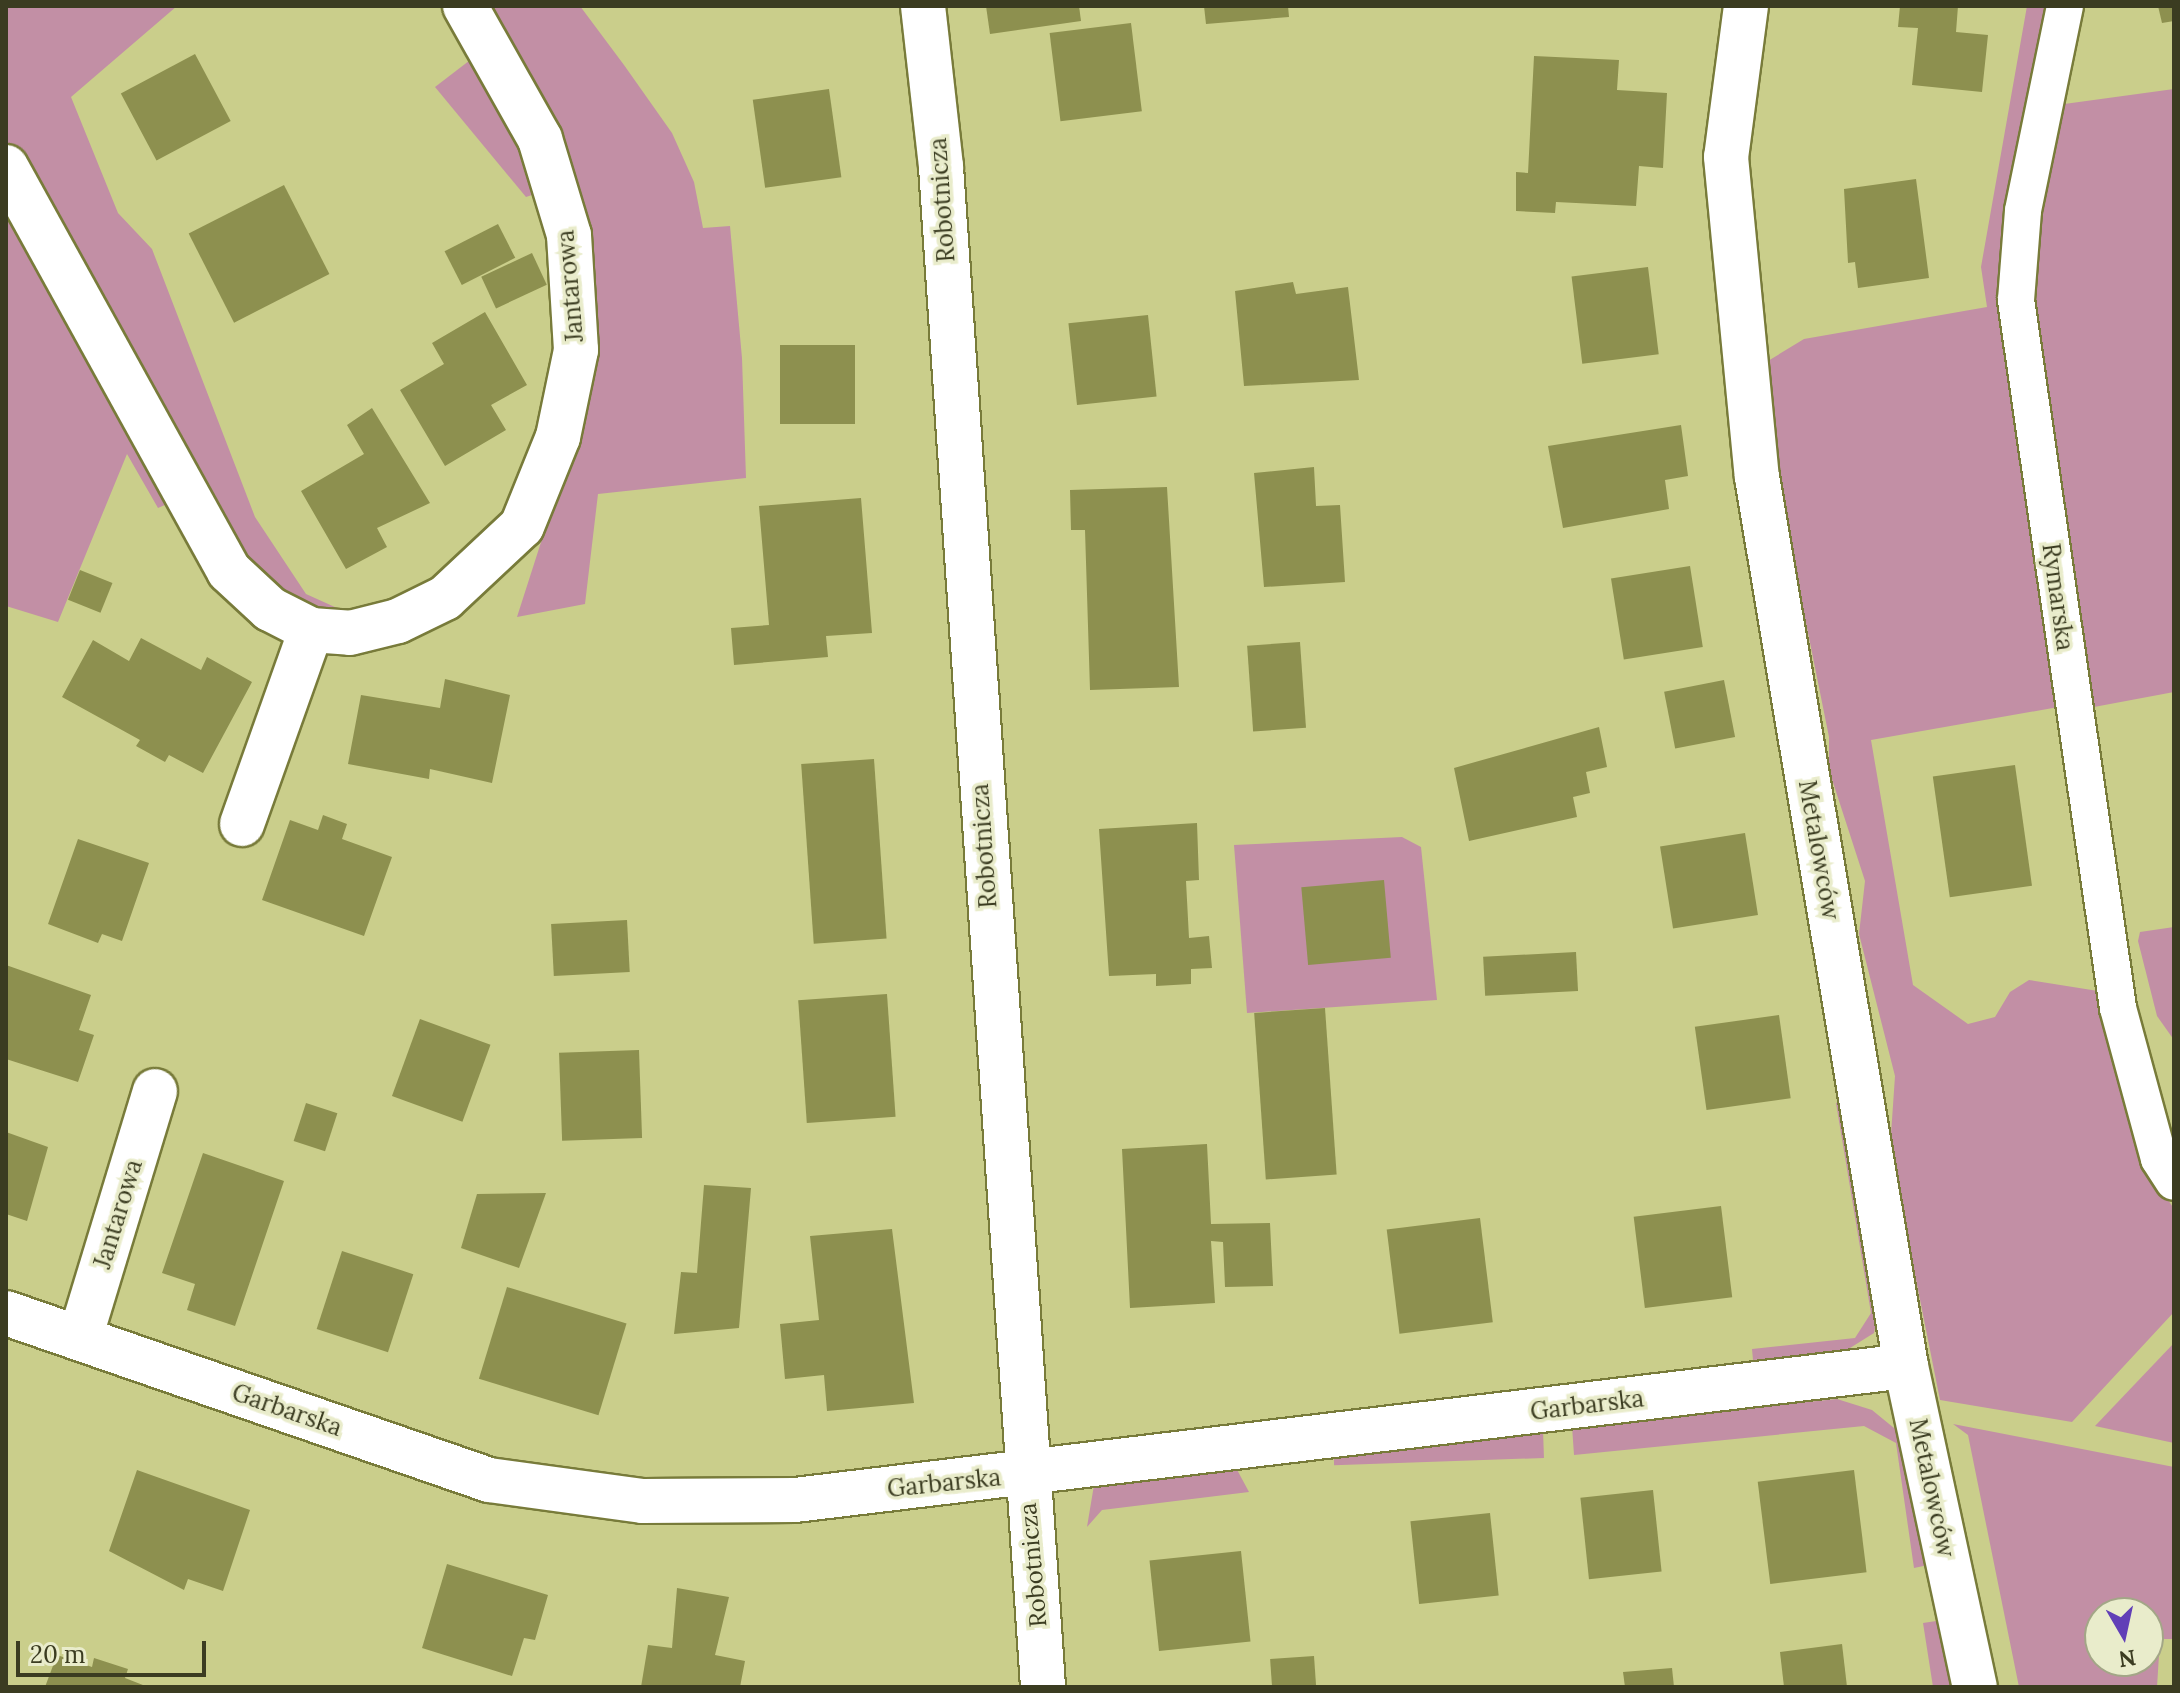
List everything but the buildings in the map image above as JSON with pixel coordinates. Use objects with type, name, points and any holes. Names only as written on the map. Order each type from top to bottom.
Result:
[{"type":"street","name":"Jantarowa","points":[[6,167],[229,571],[270,609],[311,630],[350,633],[445,598],[522,526],[558,437],[576,350],[569,235],[540,139],[465,6]]},
{"type":"street","name":"Robotnicza","points":[[923,6],[941,167],[1026,1474],[1043,1687]]},
{"type":"street","name":"Metalowców","points":[[1746,6],[1726,157],[1757,477],[1906,1366],[1975,1687]]},
{"type":"street","points":[[242,824],[311,630]]},
{"type":"street","name":"Jantarowa","points":[[80,1338],[155,1091]]},
{"type":"street","name":"Garbarska","points":[[6,1313],[489,1480],[560,1493],[643,1501],[795,1500],[1906,1366]]},
{"type":"lane","name":"Rymarska","points":[[2065,6],[2023,211],[2016,300],[2118,1008],[2159,1159],[2174,1182]]},
{"type":"shaded area","points":[[6,6],[177,6],[71,97],[118,213],[152,249],[255,517],[306,594],[337,608],[319,610],[283,594],[249,566],[40,188],[6,141]]},
{"type":"shaded area","points":[[482,6],[580,6],[624,65],[672,133],[694,182],[703,228],[730,226],[742,358],[746,478],[598,494],[585,604],[517,617],[561,480],[587,339]]},
{"type":"shaded area","points":[[2027,6],[2051,6],[2023,156],[2064,706],[1871,740],[1913,985],[1968,1024],[1995,1017],[2010,992],[2029,980],[2098,991],[2152,1175],[2174,1209],[2174,1312],[2072,1422],[1940,1400],[1890,1149],[1895,1076],[1859,934],[1865,881],[1829,770],[1829,737],[1767,429],[1763,364],[1804,339],[1987,307],[1981,267]]},
{"type":"shaded area","points":[[478,54],[494,84],[538,193],[526,197],[435,87]]},
{"type":"shaded area","points":[[2174,89],[2174,692],[2094,707],[2032,336],[2036,205],[2057,105]]},
{"type":"shaded area","points":[[6,183],[176,500],[158,508],[127,454],[58,622],[6,606]]},
{"type":"shaded area","points":[[1402,837],[1421,847],[1437,1000],[1247,1013],[1234,845]]},
{"type":"shaded area","points":[[2174,927],[2174,1040],[2157,1016],[2138,941],[2140,932]]},
{"type":"shaded area","points":[[1849,1100],[1879,1307],[1874,1333],[1842,1353],[1753,1360],[1752,1349],[1855,1338],[1871,1313],[1836,1103]]},
{"type":"shaded area","points":[[2174,1343],[2174,1443],[2095,1426]]},
{"type":"shaded area","points":[[1837,1399],[1872,1410],[1905,1437],[1933,1564],[1914,1568],[1896,1443],[1864,1426],[1574,1455],[1572,1426]]},
{"type":"shaded area","points":[[1953,1424],[2174,1467],[2174,1639],[2164,1639],[2164,1597],[2084,1597],[2084,1677],[2158,1677],[2157,1687],[2019,1687],[1968,1435]]},
{"type":"shaded area","points":[[1543,1430],[1544,1458],[1334,1465],[1333,1437]]},
{"type":"shaded area","points":[[1235,1466],[1249,1492],[1102,1510],[1087,1527],[1094,1485]]},
{"type":"shaded area","points":[[1943,1620],[1956,1687],[1933,1687],[1923,1623]]}]
